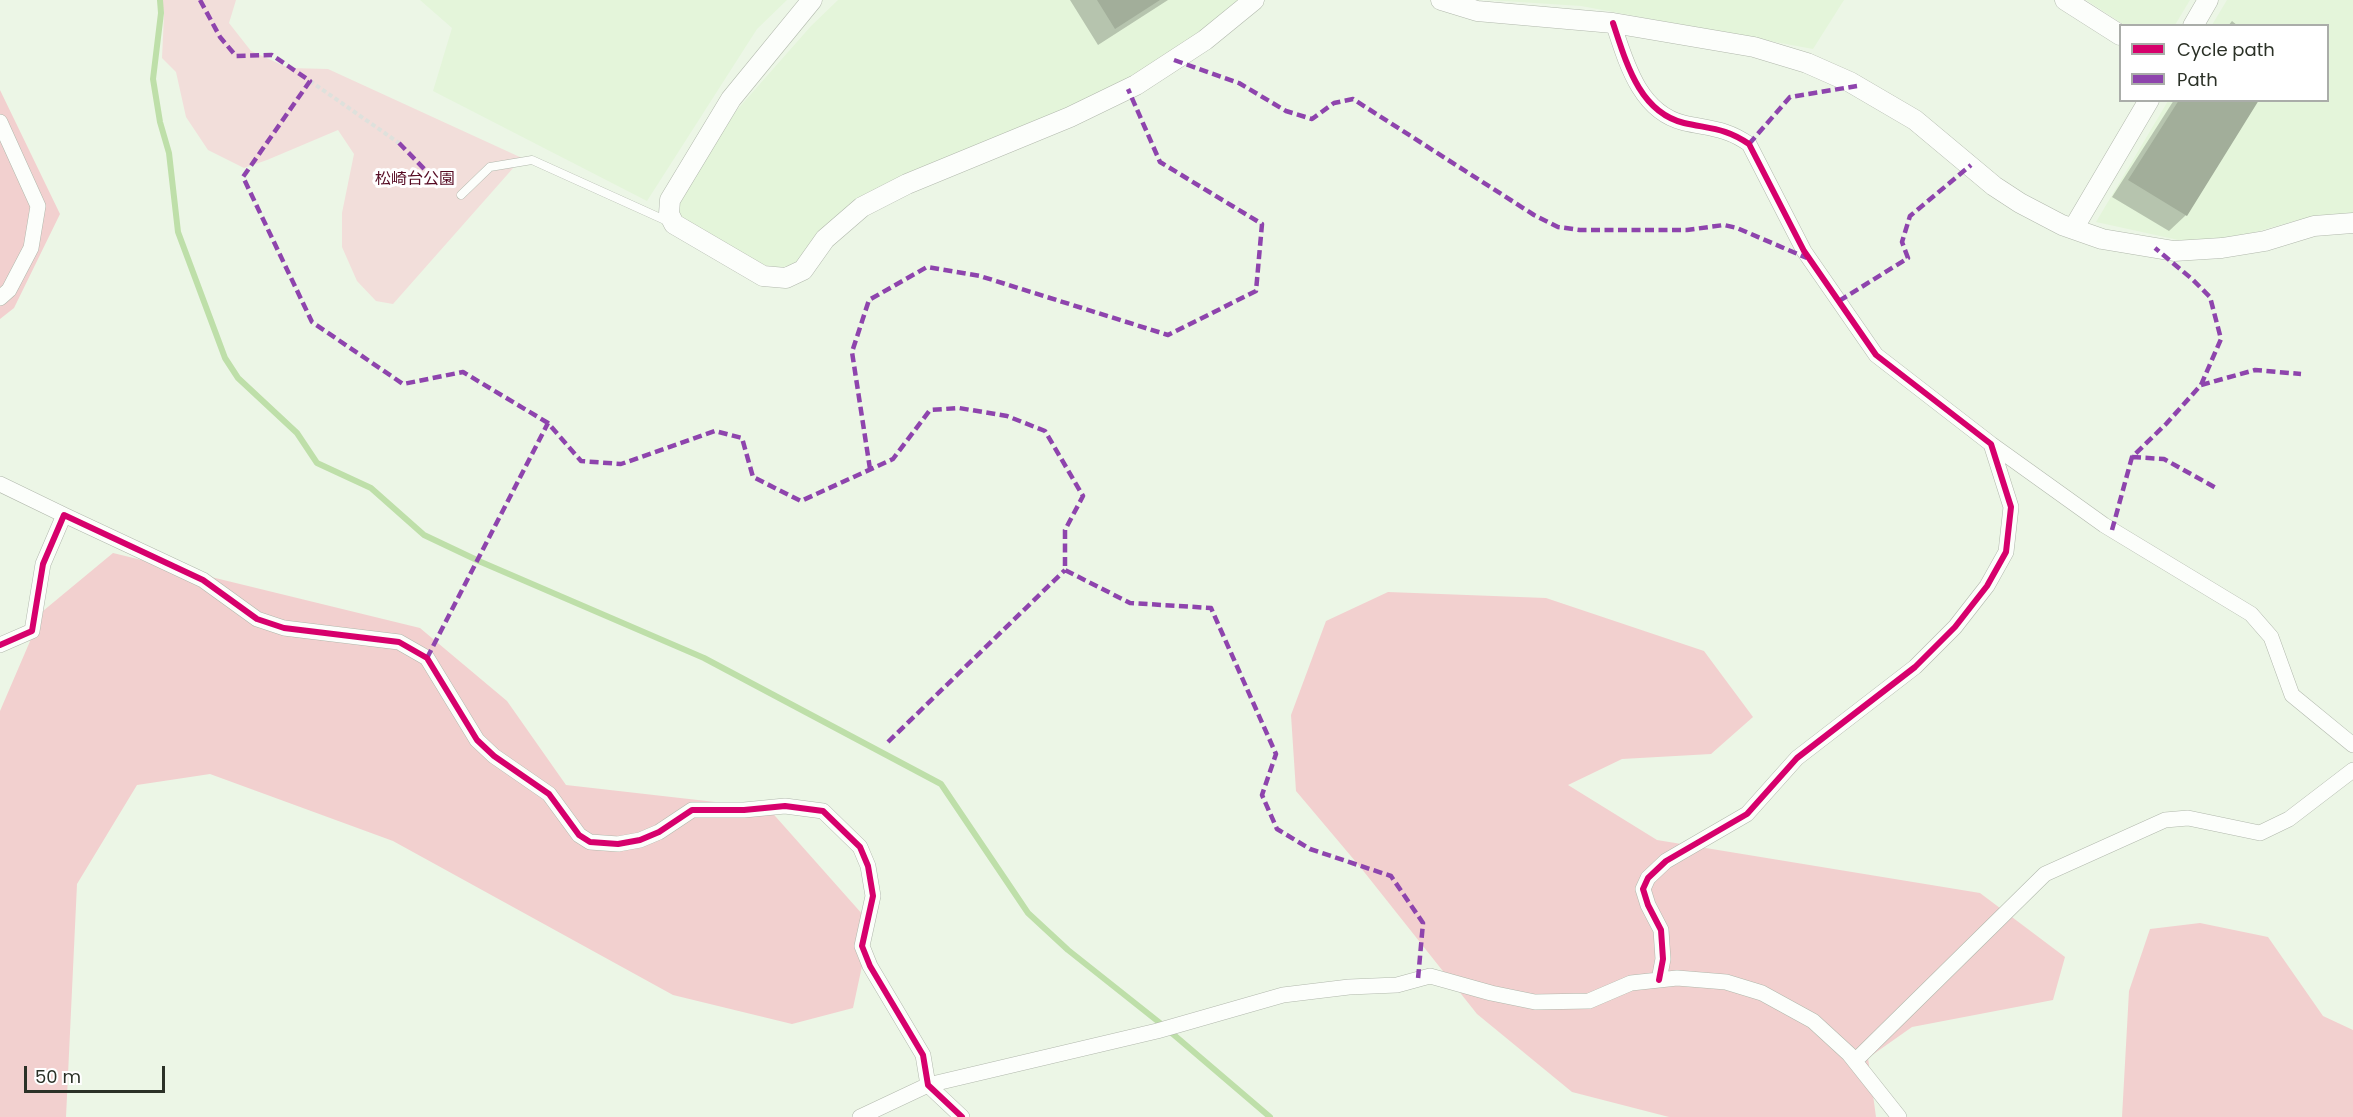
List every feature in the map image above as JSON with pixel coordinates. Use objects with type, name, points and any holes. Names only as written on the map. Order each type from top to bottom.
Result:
[{"type":"street","points":[[812,0],[730,99],[670,200],[669,214],[674,224],[763,276],[786,278],[803,270],[825,239],[862,207],[907,184],[1070,117],[1136,85],[1205,40],[1254,0]]},
{"type":"street","points":[[1441,0],[1478,11],[1613,23],[1754,47],[1808,63],[1850,82],[1915,120],[2012,197],[2073,229],[2102,239],[2174,251],[2222,248],[2265,241],[2314,226],[2353,223]]},
{"type":"street","points":[[2065,0],[2119,34]]},
{"type":"street","points":[[2194,24],[2208,0]]},
{"type":"street","points":[[1613,23],[1630,72],[1647,100],[1663,114],[1682,122],[1733,133],[1749,144],[1804,251],[1876,355],[1991,444],[2104,525],[2251,614],[2271,637],[2292,695],[2353,745]]},
{"type":"street","points":[[2073,229],[2148,102]]},
{"type":"street","points":[[0,122],[39,206],[31,248],[9,290],[0,298]]},
{"type":"street","points":[[1659,980],[1663,959],[1661,930],[1647,905],[1643,889],[1648,878],[1666,861],[1747,814],[1797,758],[1915,667],[1954,627],[1987,586],[2006,552],[2011,507],[1991,444]]},
{"type":"street","points":[[0,484],[203,580],[257,619],[284,628],[399,642],[427,658],[477,740],[494,756],[549,794],[579,835],[590,842],[618,844],[640,840],[659,832],[692,810],[744,810],[785,806],[823,811],[860,846],[868,866],[873,896],[862,946],[870,966],[923,1055],[928,1085],[962,1117]]},
{"type":"street","points":[[0,645],[32,631],[43,564],[64,515]]},
{"type":"street","points":[[1855,1061],[2045,874],[2164,820],[2188,818],[2260,833],[2289,819],[2353,770]]},
{"type":"street","points":[[860,1117],[928,1085],[1157,1031],[1283,995],[1348,987],[1397,985],[1430,976],[1491,993],[1535,1002],[1588,1001],[1631,983],[1677,978],[1726,982],[1762,993],[1813,1021],[1855,1061],[1899,1117]]},
{"type":"lane","points":[[461,195],[490,167],[532,160],[674,224]]},
{"type":"path","points":[[310,81],[399,143]]},
{"type":"shaded area","points":[[420,0],[787,0],[757,29],[647,201],[433,91],[452,28]]},
{"type":"shaded area","points":[[838,0],[1240,0],[1224,15],[1128,83],[902,178],[799,263],[780,268],[764,265],[682,221],[678,211],[679,199],[736,111],[811,26]]},
{"type":"shaded area","points":[[1488,0],[1844,0],[1813,49],[1581,6]]},
{"type":"shaded area","points":[[2086,0],[2190,0],[2176,24],[2123,24]]},
{"type":"shaded area","points":[[2227,0],[2353,0],[2353,218],[2298,220],[2234,238],[2183,241],[2096,222],[2167,102],[2329,102],[2329,24],[2213,24]]},
{"type":"shaded area","points":[[0,90],[60,214],[14,308],[0,319]]},
{"type":"shaded area","points":[[113,553],[420,628],[507,701],[566,785],[768,808],[871,924],[853,1008],[792,1024],[673,995],[393,841],[210,774],[137,785],[77,884],[66,1117],[0,1117],[0,711],[43,611]]},
{"type":"shaded area","points":[[1388,592],[1546,598],[1704,651],[1753,717],[1711,754],[1622,759],[1568,785],[1657,840],[1980,893],[2065,957],[2053,1000],[1912,1027],[1868,1058],[1876,1117],[1669,1117],[1572,1092],[1477,1014],[1361,868],[1296,791],[1291,715],[1326,621]]},
{"type":"shaded area","points":[[2200,923],[2268,937],[2323,1016],[2353,1030],[2353,1117],[2122,1117],[2129,991],[2150,929]]},
{"type":"green space","name":"松崎台公園","points":[[162,0],[236,0],[229,23],[251,51],[289,68],[328,69],[522,158],[393,304],[376,301],[357,281],[342,247],[342,213],[354,154],[338,130],[244,168],[208,150],[186,117],[176,72],[162,58],[164,15]]},
{"type":"building","points":[[1097,0],[1160,0],[1115,29]]},
{"type":"building","points":[[2178,102],[2258,102],[2187,216],[2128,180]]},
{"type":"waterway","points":[[160,0],[161,13],[153,79],[160,122],[169,153],[178,232],[225,358],[238,378],[297,433],[317,463],[371,488],[424,535],[704,658],[941,784],[1028,913],[1068,950],[1160,1023],[1270,1117]]},
{"type":"marked path","points":[[200,0],[220,37],[236,56],[272,55],[310,81],[243,177],[312,322],[403,384],[463,372],[548,423],[581,461],[621,464],[715,431],[742,438],[753,477],[801,501],[893,459],[930,410],[959,408],[1007,416],[1045,431],[1083,496],[1065,530],[1065,570],[1130,603],[1211,608],[1276,754],[1262,795],[1277,829],[1310,849],[1391,876],[1423,923],[1418,979]]},
{"type":"marked path","points":[[1174,60],[1239,83],[1286,111],[1312,119],[1334,103],[1353,99],[1534,215],[1558,227],[1580,230],[1687,230],[1724,225],[1737,228],[1807,258]]},
{"type":"marked path","points":[[1749,144],[1790,97],[1857,86]]},
{"type":"marked path","points":[[870,469],[852,352],[869,300],[927,267],[980,276],[1168,335],[1256,291],[1262,224],[1160,162],[1128,89]]},
{"type":"marked path","points":[[399,143],[434,179]]},
{"type":"marked path","points":[[1839,301],[1908,258],[1902,242],[1910,216],[1971,165]]},
{"type":"marked path","points":[[2112,530],[2132,457],[2201,385],[2221,339],[2210,297],[2155,248]]},
{"type":"marked path","points":[[2201,385],[2255,370],[2301,374]]},
{"type":"marked path","points":[[427,658],[548,423]]},
{"type":"marked path","points":[[2132,457],[2164,459],[2216,488]]},
{"type":"marked path","points":[[888,742],[1065,570]]},
{"type":"cycle path","points":[[1613,23],[1636,84],[1656,108],[1684,123],[1725,132],[1749,144],[1804,251],[1876,355],[1991,444],[2011,507],[2006,552],[1987,586],[1955,627],[1915,667],[1797,758],[1747,814],[1666,861],[1648,878],[1643,889],[1648,905],[1661,930],[1663,959],[1659,980]]},
{"type":"cycle path","points":[[0,645],[32,631],[43,564],[64,515],[203,580],[257,619],[284,628],[399,642],[427,658],[477,740],[494,756],[549,794],[579,835],[590,842],[618,844],[640,840],[659,832],[692,810],[744,810],[785,806],[823,811],[860,847],[868,866],[873,896],[862,946],[870,966],[923,1055],[928,1085],[962,1117]]}]
